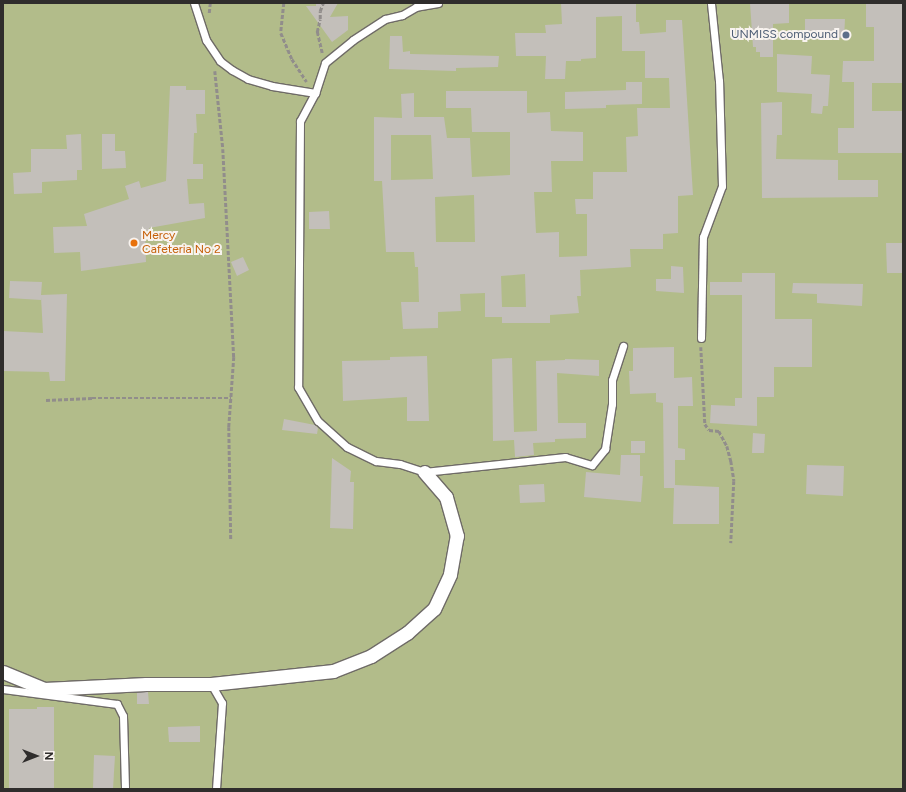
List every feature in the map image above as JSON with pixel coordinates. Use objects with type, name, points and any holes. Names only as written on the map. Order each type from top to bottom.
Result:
[{"type":"street","points":[[3,672],[44,689],[146,684],[210,684],[334,671],[371,656],[407,633],[434,609],[450,574],[457,536],[446,497],[424,472]]},
{"type":"lane","points":[[194,3],[206,40],[220,61],[232,70],[248,79],[272,86],[315,93]]},
{"type":"lane","points":[[438,3],[416,7],[402,14],[385,19],[353,40],[325,64],[315,93],[300,121],[298,387],[318,421],[347,447],[376,461],[400,464],[424,472],[565,457],[592,465],[605,448],[612,404],[612,380],[623,346]]},
{"type":"lane","points":[[700,338],[703,237],[722,186],[719,81],[711,3]]},
{"type":"lane","points":[[210,684],[222,703],[216,789]]},
{"type":"lane","points":[[3,689],[116,704],[123,716],[125,789]]},
{"type":"path","points":[[208,18],[210,3]]},
{"type":"path","points":[[284,3],[282,34],[292,59],[315,93]]},
{"type":"path","points":[[323,3],[320,11],[317,32],[325,64]]},
{"type":"path","points":[[215,70],[223,141],[234,357],[230,427],[231,539]]},
{"type":"path","points":[[700,338],[705,424],[709,430],[719,431],[727,446],[731,460],[734,481],[731,543]]},
{"type":"path","points":[[46,400],[92,398],[231,398]]},
{"type":"green space","points":[[3,3],[903,3],[903,789],[3,789]]},
{"type":"building","points":[[316,3],[338,3],[330,17],[348,16],[348,30],[332,42],[306,6],[316,6]]},
{"type":"building","points":[[561,3],[636,3],[636,22],[639,22],[640,34],[666,32],[666,20],[682,20],[693,195],[678,196],[678,233],[663,234],[663,249],[630,249],[631,267],[580,270],[581,296],[577,296],[579,313],[550,315],[550,323],[502,323],[502,317],[485,317],[485,293],[460,294],[461,311],[438,312],[438,328],[403,329],[401,302],[419,302],[418,267],[415,267],[414,252],[386,252],[382,181],[374,181],[374,117],[402,118],[401,94],[414,93],[414,117],[444,117],[447,138],[470,138],[472,177],[510,175],[510,132],[472,132],[471,108],[446,108],[446,91],[527,91],[527,113],[550,112],[551,131],[583,132],[583,161],[551,161],[552,192],[534,192],[536,233],[559,232],[559,257],[587,256],[587,214],[576,214],[575,199],[593,199],[593,172],[627,172],[626,137],[638,136],[637,108],[670,108],[669,78],[645,78],[645,51],[622,51],[622,16],[596,17],[596,58],[581,59],[581,61],[566,61],[565,79],[545,79],[546,56],[516,56],[515,33],[546,33],[545,25],[562,24]],"holes":[[[391,135],[431,135],[433,179],[391,180]],[[474,195],[475,242],[436,242],[435,197]],[[525,274],[526,307],[502,307],[501,276]]]},
{"type":"building","points":[[750,3],[789,3],[789,23],[773,24],[773,57],[760,57],[760,52],[756,52],[756,47],[753,47]]},
{"type":"building","points":[[866,3],[903,3],[903,83],[872,83],[872,111],[903,111],[903,153],[838,153],[838,128],[854,128],[854,82],[842,82],[843,61],[874,61],[874,27],[866,27]]},
{"type":"building","points":[[805,19],[845,19],[844,38],[805,36]]},
{"type":"building","points":[[390,36],[402,36],[403,52],[410,51],[410,54],[499,56],[498,67],[456,68],[456,71],[389,69]]},
{"type":"building","points":[[777,54],[812,56],[811,74],[830,75],[828,106],[823,106],[822,114],[811,113],[812,94],[777,92]]},
{"type":"building","points":[[626,82],[642,82],[642,104],[606,105],[606,108],[565,109],[565,92],[626,90]]},
{"type":"building","points":[[170,86],[186,86],[186,90],[205,90],[205,114],[196,114],[197,133],[194,133],[193,164],[203,164],[203,179],[187,179],[189,204],[204,203],[205,218],[149,228],[150,230],[145,231],[146,262],[81,271],[80,252],[54,253],[53,227],[87,226],[84,214],[129,199],[125,186],[139,181],[141,188],[166,181]]},
{"type":"building","points":[[782,102],[782,135],[777,135],[776,159],[838,160],[838,180],[878,180],[878,197],[762,198],[761,103]]},
{"type":"building","points":[[81,134],[82,170],[77,170],[77,180],[42,182],[42,193],[14,194],[13,173],[31,172],[31,149],[67,149],[66,135]]},
{"type":"building","points":[[102,134],[115,134],[115,151],[125,151],[126,168],[102,169]]},
{"type":"building","points":[[329,211],[330,229],[309,229],[309,212]]},
{"type":"building","points":[[886,243],[903,243],[903,273],[887,273]]},
{"type":"building","points":[[243,257],[249,270],[237,276],[231,262]]},
{"type":"building","points":[[671,266],[683,267],[684,293],[656,291],[656,279],[671,279]]},
{"type":"building","points":[[742,273],[775,273],[775,319],[812,319],[812,367],[774,367],[774,397],[757,397],[757,426],[710,423],[711,405],[735,406],[735,398],[742,398],[742,295],[710,295],[710,282],[742,282]]},
{"type":"building","points":[[10,281],[42,282],[41,295],[67,294],[65,381],[50,381],[49,372],[3,371],[3,331],[43,333],[41,297],[41,300],[9,298]]},
{"type":"building","points":[[793,283],[863,284],[862,306],[817,303],[817,294],[792,293]]},
{"type":"building","points":[[674,347],[674,378],[692,377],[693,406],[678,406],[678,448],[685,449],[685,460],[675,460],[675,485],[719,487],[719,524],[673,524],[674,488],[664,488],[663,403],[656,402],[656,393],[630,394],[629,371],[633,371],[633,348]]},
{"type":"building","points":[[427,356],[429,421],[407,421],[407,397],[343,401],[342,361],[390,360],[390,357]]},
{"type":"building","points":[[512,358],[514,432],[537,431],[536,361],[565,359],[599,360],[599,376],[557,373],[558,423],[586,423],[586,438],[555,439],[555,442],[533,443],[534,455],[515,457],[514,440],[493,441],[492,359]]},
{"type":"building","points":[[284,419],[315,425],[318,428],[317,434],[282,430]]},
{"type":"building","points":[[753,433],[765,434],[764,453],[752,453]]},
{"type":"building","points":[[631,441],[645,441],[645,453],[631,453]]},
{"type":"building","points":[[621,455],[640,455],[640,476],[643,476],[641,502],[584,497],[586,472],[620,475]]},
{"type":"building","points":[[332,458],[351,471],[350,482],[354,482],[353,529],[330,528]]},
{"type":"building","points":[[807,465],[844,466],[843,496],[806,494]]},
{"type":"building","points":[[544,484],[545,502],[520,503],[519,485]]},
{"type":"building","points":[[137,692],[148,692],[149,704],[137,704]]},
{"type":"building","points":[[37,707],[54,707],[54,789],[9,789],[9,709],[37,709]]},
{"type":"building","points":[[200,726],[200,742],[169,742],[168,727]]},
{"type":"building","points":[[94,755],[115,756],[113,789],[93,789]]},
{"type":"place","name":"UNMISS compound","points":[[846,35]]},
{"type":"place","name":"Mercy Cafeteria No 2","points":[[134,243]]}]
